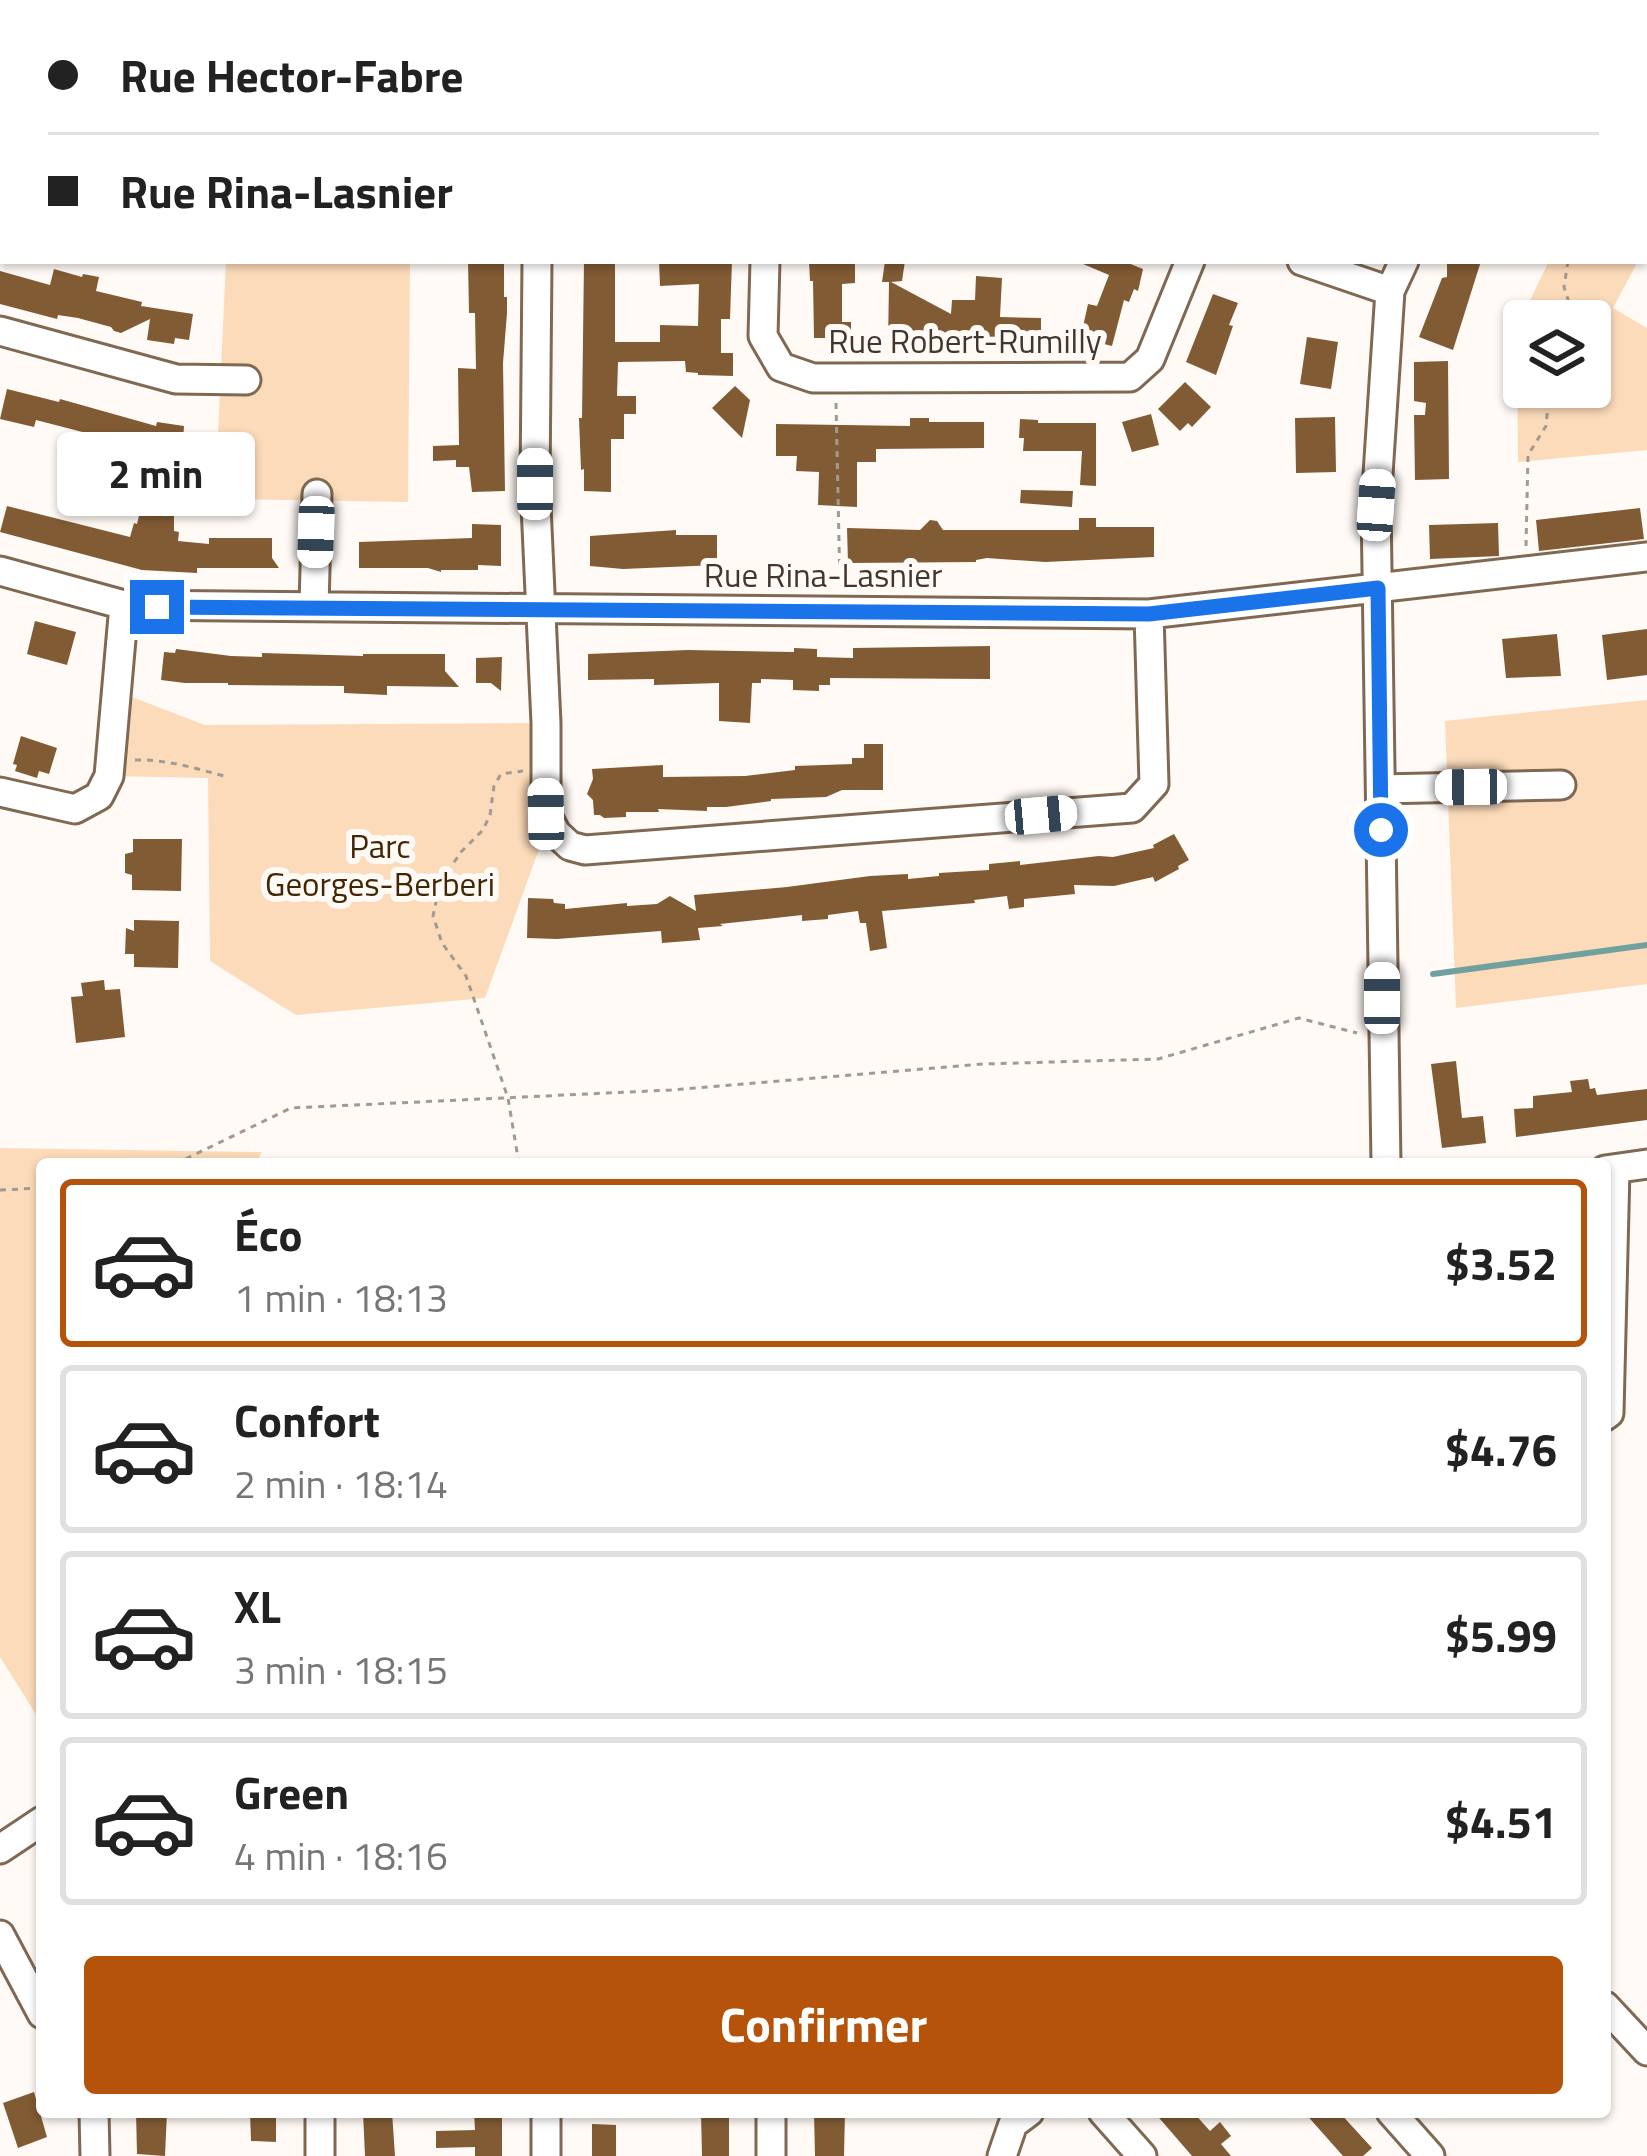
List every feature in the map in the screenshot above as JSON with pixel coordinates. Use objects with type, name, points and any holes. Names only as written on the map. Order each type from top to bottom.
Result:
[{"type":"street","points":[[537,264],[535,484],[546,814],[570,846],[585,850],[1132,808],[1154,784],[1149,614]]},
{"type":"street","name":"Rue Robert-Rumilly","points":[[764,264],[763,336],[781,367],[813,378],[1130,376],[1150,359],[1189,264]]},
{"type":"street","points":[[1312,264],[1390,291]]},
{"type":"street","points":[[1386,1158],[1376,505],[1390,291],[1403,264]]},
{"type":"street","points":[[0,331],[176,379],[246,380]]},
{"type":"street","points":[[314,608],[317,494]]},
{"type":"street","name":"Rue Rina-Lasnier","points":[[0,571],[124,605],[1149,614],[1647,557]]},
{"type":"street","points":[[0,792],[75,809],[99,796],[109,776],[124,605]]},
{"type":"street","points":[[1381,788],[1561,785]]},
{"type":"street","points":[[1611,1169],[1647,1164]]},
{"type":"street","points":[[0,1849],[36,1825]]},
{"type":"street","points":[[0,1935],[36,2003]]},
{"type":"street","points":[[1611,2012],[1647,2051]]},
{"type":"street","points":[[94,2118],[94,2156]]},
{"type":"street","points":[[320,2118],[320,2156]]},
{"type":"street","points":[[546,2118],[546,2156]]},
{"type":"street","points":[[771,2118],[771,2156]]},
{"type":"street","points":[[1002,2156],[1013,2124],[1021,2118]]},
{"type":"street","points":[[1108,2118],[1142,2156]]},
{"type":"street","points":[[1396,2118],[1430,2156]]},
{"type":"path","points":[[1568,264],[1564,286],[1568,300]]},
{"type":"path","points":[[836,378],[841,611]]},
{"type":"path","points":[[1526,571],[1528,454],[1546,425],[1548,408]]},
{"type":"path","points":[[110,764],[165,761],[228,776]]},
{"type":"path","points":[[518,1158],[508,1097],[466,976],[442,943],[433,916],[440,883],[483,830],[501,774],[545,768]]},
{"type":"path","points":[[188,1158],[291,1108],[671,1090],[983,1064],[1158,1059],[1299,1018],[1382,1040]]},
{"type":"path","points":[[0,1190],[36,1188]]},
{"type":"green space","points":[[226,264],[410,264],[408,502],[215,499]]},
{"type":"green space","points":[[1548,264],[1636,264],[1613,308],[1647,328],[1647,450],[1518,462],[1518,408],[1611,408],[1611,300],[1530,300]]},
{"type":"green space","name":"Parc Georges-Berberi","points":[[116,691],[205,725],[546,723],[556,833],[542,841],[485,998],[296,1015],[210,961],[208,778],[109,776]]},
{"type":"green space","points":[[1647,700],[1647,984],[1456,1008],[1445,721]]},
{"type":"green space","points":[[0,1148],[262,1152],[258,1158],[36,1158],[36,1714],[0,1657]]},
{"type":"building","points":[[468,264],[504,264],[505,491],[472,492],[469,467],[456,467],[456,460],[433,461],[433,446],[459,445],[458,368],[476,369],[475,313],[469,313]]},
{"type":"building","points":[[584,264],[615,264],[615,342],[660,342],[660,325],[698,326],[699,284],[660,286],[659,264],[732,264],[730,319],[721,319],[721,353],[733,353],[733,376],[686,372],[685,361],[618,362],[617,396],[636,396],[636,414],[624,414],[624,439],[611,439],[611,492],[584,491]]},
{"type":"building","points":[[809,264],[855,264],[855,283],[842,284],[842,322],[851,322],[851,338],[814,338]]},
{"type":"building","points":[[885,264],[905,264],[902,281],[891,282],[951,314],[952,300],[975,300],[976,276],[1002,278],[1000,317],[1041,318],[1041,342],[945,343],[945,338],[912,337],[912,344],[888,344],[889,282],[882,282]]},
{"type":"building","points":[[1083,264],[1130,264],[1143,269],[1138,291],[1134,289],[1129,302],[1124,300],[1112,346],[1100,343],[1099,337],[1080,340],[1088,304],[1097,306],[1109,275]]},
{"type":"building","points":[[1447,264],[1480,264],[1453,350],[1419,337],[1442,278],[1447,277]]},
{"type":"building","points":[[54,269],[99,277],[96,291],[142,302],[141,306],[193,314],[189,340],[175,338],[174,344],[147,340],[150,319],[121,333],[78,318],[58,315],[57,319],[0,304],[0,271],[50,285]]},
{"type":"building","points":[[1213,294],[1238,303],[1216,375],[1186,362]]},
{"type":"building","points":[[1307,337],[1338,342],[1331,389],[1300,384]]},
{"type":"building","points":[[1448,361],[1449,479],[1415,480],[1414,415],[1425,415],[1426,403],[1414,401],[1414,362]]},
{"type":"building","points":[[1185,382],[1211,407],[1192,427],[1188,423],[1180,431],[1158,409]]},
{"type":"building","points":[[735,386],[750,400],[742,438],[712,408]]},
{"type":"building","points":[[7,389],[156,426],[157,422],[184,426],[182,456],[108,441],[100,477],[85,474],[94,435],[36,420],[34,427],[0,419]]},
{"type":"building","points":[[1151,414],[1159,445],[1132,452],[1122,422]]},
{"type":"building","points":[[1335,417],[1336,472],[1296,473],[1295,418]]},
{"type":"building","points":[[910,418],[984,422],[984,448],[876,449],[876,462],[857,462],[857,507],[818,505],[819,472],[796,471],[797,456],[776,456],[776,424],[910,426]]},
{"type":"building","points":[[1020,419],[1096,423],[1096,486],[1080,485],[1082,451],[1023,451]]},
{"type":"building","points":[[1021,490],[1073,491],[1072,507],[1020,503]]},
{"type":"building","points":[[144,495],[174,498],[178,541],[209,544],[209,538],[272,538],[272,558],[279,568],[197,568],[197,573],[142,570],[0,532],[7,506],[130,537]]},
{"type":"building","points":[[1640,508],[1644,539],[1539,551],[1536,520]]},
{"type":"building","points":[[1079,518],[1096,518],[1096,527],[1154,527],[1154,557],[848,563],[847,528],[920,530],[930,520],[943,530],[1079,530]]},
{"type":"building","points":[[1498,523],[1499,556],[1430,559],[1429,525]]},
{"type":"building","points":[[472,524],[501,525],[501,566],[441,572],[359,568],[359,542],[472,538]]},
{"type":"building","points":[[676,530],[676,535],[717,535],[717,565],[590,566],[590,536]]},
{"type":"building","points":[[35,621],[76,632],[67,665],[27,654]]},
{"type":"building","points":[[1647,629],[1647,675],[1607,680],[1602,635]]},
{"type":"building","points":[[1557,634],[1561,676],[1506,678],[1502,639]]},
{"type":"building","points":[[990,646],[990,679],[830,678],[830,685],[819,685],[819,691],[793,690],[793,680],[761,679],[761,683],[752,683],[750,723],[719,721],[719,683],[588,680],[588,654],[794,652],[794,648],[817,649],[817,657],[853,658],[853,648]]},
{"type":"building","points":[[176,649],[262,657],[262,653],[445,654],[445,671],[459,687],[387,686],[387,695],[344,693],[344,686],[161,680],[164,652],[175,653]]},
{"type":"building","points":[[502,657],[501,691],[491,683],[476,683],[476,658]]},
{"type":"building","points":[[21,736],[57,748],[49,774],[39,771],[37,778],[15,771]]},
{"type":"building","points":[[864,744],[883,744],[883,790],[842,790],[826,797],[771,799],[707,807],[707,811],[658,809],[604,818],[594,815],[593,800],[587,794],[592,769],[663,765],[663,777],[745,776],[795,770],[795,766],[852,764],[852,758],[864,758]]},
{"type":"building","points":[[1174,834],[1189,860],[1155,882],[1153,877],[1114,886],[1074,885],[1075,894],[1024,899],[1024,907],[1009,909],[1007,896],[882,911],[887,948],[870,951],[866,923],[860,923],[858,911],[828,915],[828,919],[802,921],[802,915],[698,928],[700,940],[662,943],[661,931],[527,938],[528,898],[553,899],[565,904],[565,909],[657,904],[670,896],[696,911],[694,895],[870,876],[939,876],[1020,861],[1020,865],[1113,857],[1154,848]]},
{"type":"building","points":[[133,839],[182,839],[181,891],[132,890],[132,875],[125,873],[125,854],[133,852]]},
{"type":"building","points":[[134,920],[179,921],[178,968],[134,967],[134,954],[125,954],[126,928],[134,931]]},
{"type":"building","points":[[104,980],[105,990],[120,989],[125,1037],[76,1043],[71,997],[83,996],[81,983]]},
{"type":"building","points":[[1456,1061],[1462,1118],[1483,1116],[1486,1143],[1442,1148],[1431,1064]]},
{"type":"building","points":[[1588,1079],[1597,1095],[1647,1089],[1647,1120],[1516,1137],[1514,1109],[1533,1108],[1533,1096],[1572,1092],[1570,1081]]},
{"type":"building","points":[[34,2092],[36,2118],[42,2118],[47,2137],[18,2148],[3,2103]]},
{"type":"building","points":[[136,2118],[167,2118],[165,2156],[137,2154]]},
{"type":"building","points":[[250,2118],[276,2118],[276,2142],[251,2141]]},
{"type":"building","points":[[363,2118],[392,2118],[395,2156],[365,2156]]},
{"type":"building","points":[[474,2118],[502,2118],[502,2156],[475,2156],[475,2147],[436,2148],[436,2131],[475,2130]]},
{"type":"building","points":[[701,2118],[729,2118],[729,2156],[702,2156]]},
{"type":"building","points":[[814,2118],[845,2118],[844,2156],[815,2156]]},
{"type":"building","points":[[1159,2118],[1198,2118],[1210,2131],[1220,2122],[1231,2136],[1221,2144],[1231,2156],[1192,2156]]},
{"type":"building","points":[[1309,2118],[1344,2118],[1372,2148],[1363,2156],[1343,2156]]},
{"type":"building","points":[[592,2124],[616,2125],[616,2156],[592,2156]]},
{"type":"waterway","points":[[1433,974],[1647,945]]},
{"type":"route","points":[[157,607],[1149,614],[1378,588],[1381,830]]}]
